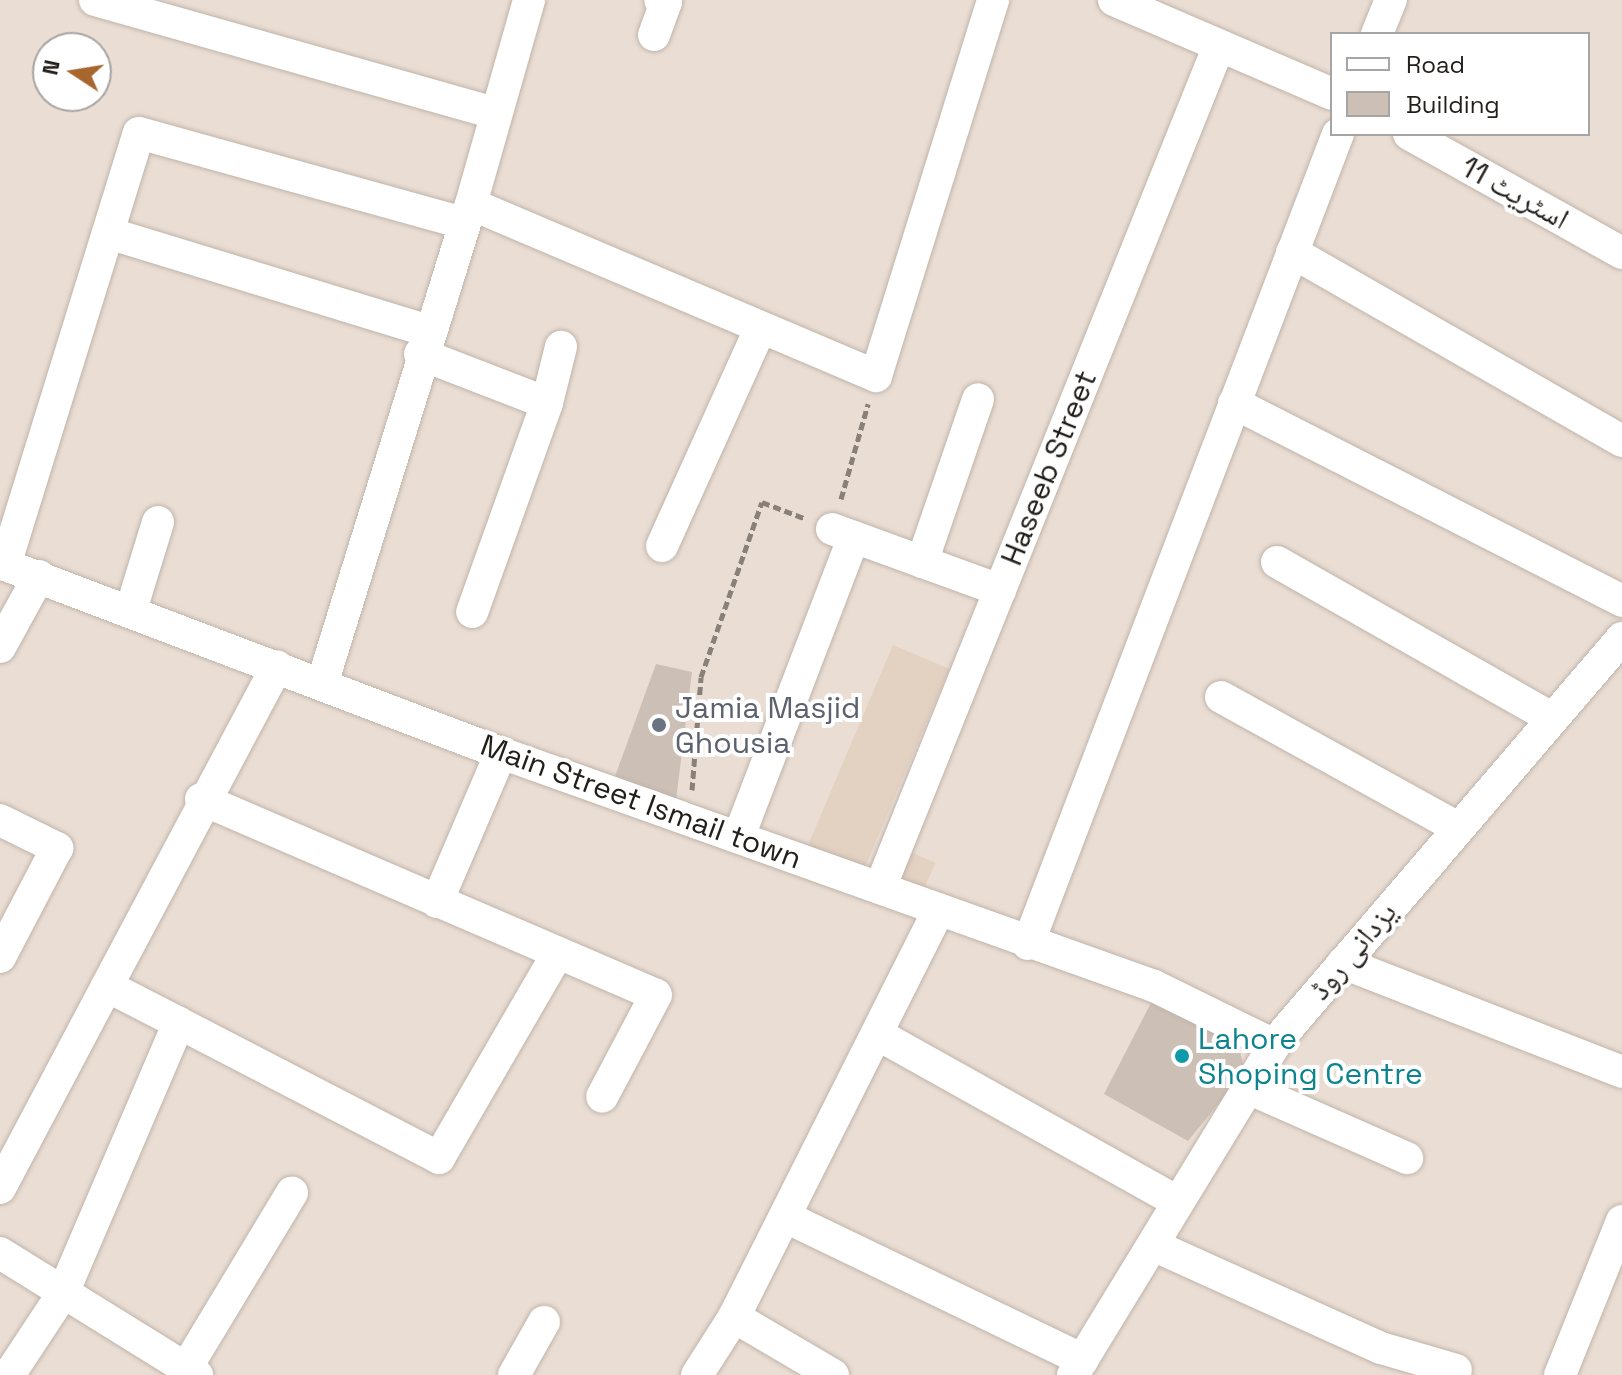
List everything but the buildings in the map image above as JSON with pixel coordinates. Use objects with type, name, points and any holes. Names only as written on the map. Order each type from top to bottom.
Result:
[{"type":"street","points":[[95,0],[495,113]]},
{"type":"street","points":[[322,684],[529,0]]},
{"type":"street","points":[[654,35],[666,2],[660,0]]},
{"type":"street","points":[[2,564],[139,133],[467,213],[876,376],[993,0]]},
{"type":"street","points":[[1114,0],[1218,48],[1330,93]]},
{"type":"street","points":[[1378,32],[1391,0]]},
{"type":"street","name":"Haseeb Street","points":[[880,888],[1218,48]]},
{"type":"street","points":[[1028,944],[1337,136]]},
{"type":"street","name":"اسٹریٹ 11","points":[[1413,136],[1622,253]]},
{"type":"street","points":[[108,233],[424,342],[547,403]]},
{"type":"street","points":[[1292,252],[1622,441]]},
{"type":"street","points":[[662,546],[760,329]]},
{"type":"street","points":[[472,612],[547,403],[561,347]]},
{"type":"street","points":[[922,562],[978,399]]},
{"type":"street","points":[[1234,403],[1622,601]]},
{"type":"street","points":[[131,610],[158,522]]},
{"type":"street","points":[[739,836],[843,533],[1000,590]]},
{"type":"street","points":[[1277,562],[1552,718]]},
{"type":"street","name":"Main Street Ismail town","points":[[2,564],[131,610],[501,753],[739,836],[1028,944],[1154,986],[1274,1045]]},
{"type":"street","points":[[0,647],[39,576]]},
{"type":"street","name":"یزدانی روڈ","points":[[1078,1368],[1155,1246],[1178,1202],[1274,1045],[1552,718],[1620,646]]},
{"type":"street","points":[[0,1188],[11,1140],[107,986],[201,799],[277,666]]},
{"type":"street","points":[[1221,697],[1458,828]]},
{"type":"street","points":[[437,902],[501,753]]},
{"type":"street","points":[[201,799],[656,995],[602,1097]]},
{"type":"street","points":[[0,820],[57,848],[0,957]]},
{"type":"street","points":[[697,1375],[734,1317],[788,1218],[939,910]]},
{"type":"street","points":[[107,986],[439,1158],[558,953]]},
{"type":"street","points":[[1343,963],[1622,1072]]},
{"type":"street","points":[[9,1375],[63,1293],[179,1023]]},
{"type":"street","points":[[879,1035],[1178,1202]]},
{"type":"street","points":[[1248,1088],[1407,1158]]},
{"type":"street","points":[[0,1253],[188,1373],[292,1193]]},
{"type":"street","points":[[788,1218],[1078,1368]]},
{"type":"street","points":[[1560,1375],[1622,1221]]},
{"type":"street","points":[[1155,1246],[1381,1348],[1456,1370]]},
{"type":"street","points":[[734,1317],[833,1375]]},
{"type":"street","points":[[514,1375],[544,1322]]},
{"type":"path","points":[[689,818],[701,677],[762,502],[843,533],[876,376]]},
{"type":"shaded area","points":[[893,645],[949,669],[858,883],[802,859]]},
{"type":"shaded area","points":[[897,846],[935,863],[917,904],[879,887]]},
{"type":"place","name":"Jamia Masjid Ghousia","points":[[659,725]]},
{"type":"place","name":"Lahore Shoping Centre","points":[[1182,1056]]}]
